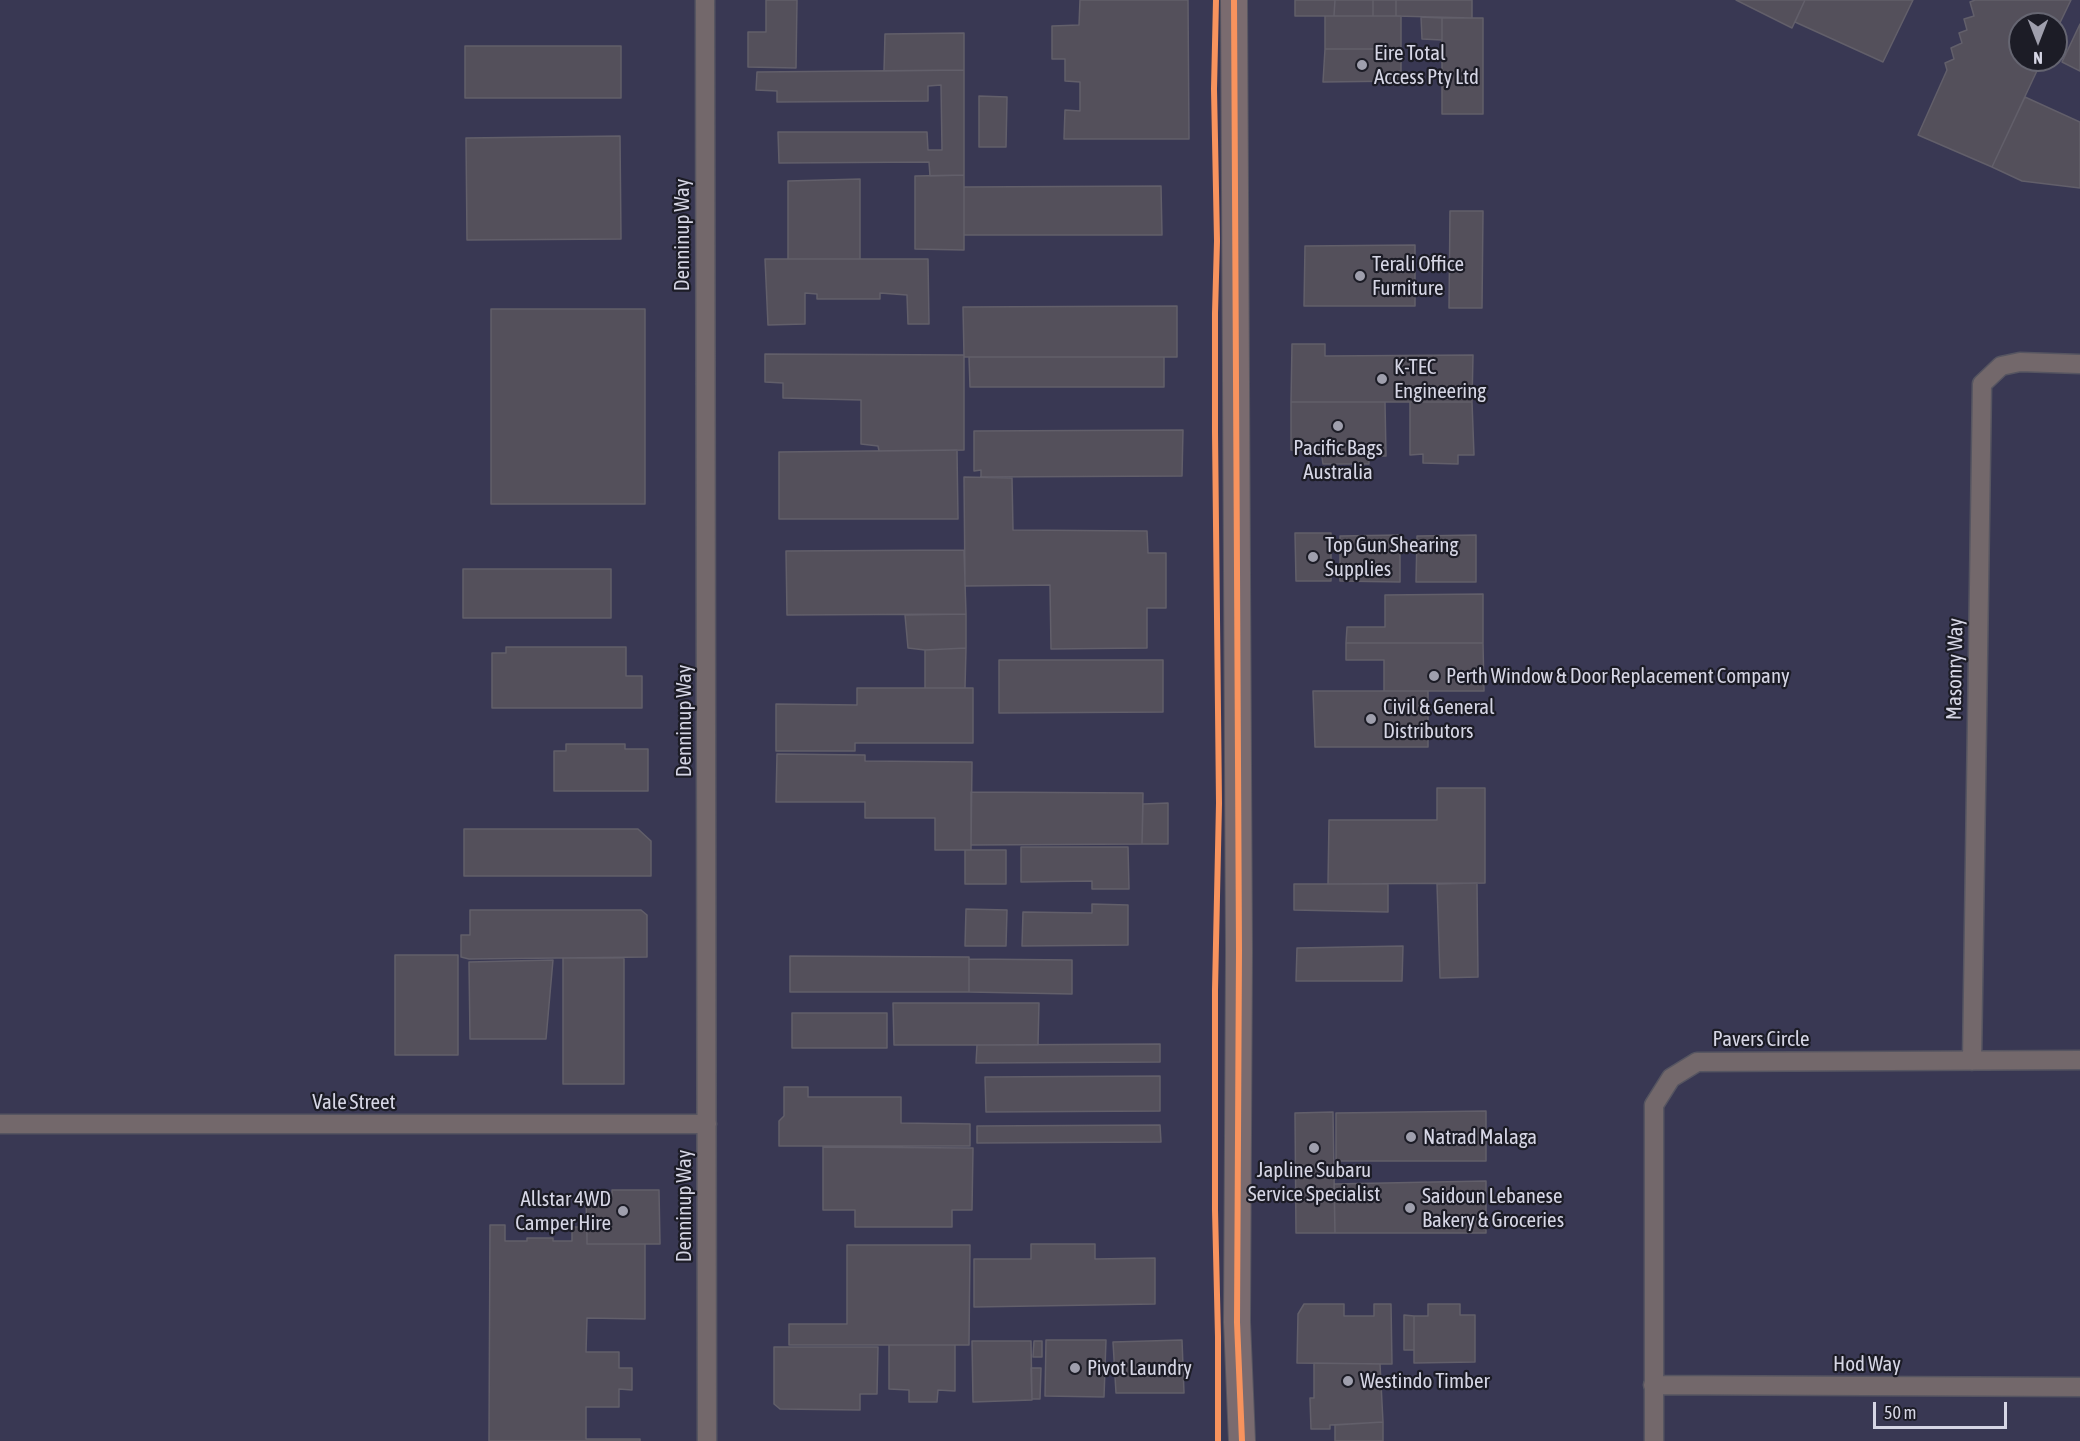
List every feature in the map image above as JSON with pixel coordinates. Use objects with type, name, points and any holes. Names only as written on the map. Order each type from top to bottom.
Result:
[{"type":"street","name":"Denninup Way","points":[[705,0],[707,1441]]},
{"type":"street","points":[[1234,0],[1239,939],[1237,1322],[1242,1441]]},
{"type":"street","name":"Masonry Way","points":[[1972,1060],[1982,384],[2001,366],[2020,362],[2080,364]]},
{"type":"street","name":"Pavers Circle","points":[[1654,1441],[1654,1105],[1671,1078],[1697,1062],[2080,1060]]},
{"type":"street","name":"Vale Street","points":[[0,1124],[707,1124]]},
{"type":"street","name":"Hod Way","points":[[1653,1385],[2080,1387]]},
{"type":"shaded area","points":[[0,0],[2080,0],[2080,1441],[0,1441]]},
{"type":"building","points":[[766,0],[797,0],[796,68],[748,67],[748,32],[766,32]]},
{"type":"building","points":[[1080,0],[1188,0],[1189,139],[1064,139],[1065,110],[1080,111],[1080,82],[1065,81],[1065,59],[1052,59],[1052,26],[1079,25]]},
{"type":"building","points":[[1295,0],[1335,0],[1334,16],[1295,16]]},
{"type":"building","points":[[1335,0],[1373,0],[1373,16],[1334,16]]},
{"type":"building","points":[[1373,0],[1396,0],[1396,16],[1373,16]]},
{"type":"building","points":[[1396,0],[1472,0],[1472,18],[1396,16]]},
{"type":"building","points":[[1736,0],[1805,0],[1792,28]]},
{"type":"building","points":[[1805,0],[1913,0],[1883,62],[1795,22]]},
{"type":"building","points":[[1975,0],[2071,0],[2065,12],[2008,12],[2008,72],[2036,72],[1992,167],[1918,135],[1947,70],[1945,63],[1954,59],[1951,48],[1962,43],[1959,33],[1967,30],[1964,19],[1974,16],[1970,2]]},
{"type":"building","points":[[1325,16],[1401,16],[1401,49],[1325,49]]},
{"type":"building","points":[[1421,17],[1442,18],[1442,40],[1422,39]]},
{"type":"building","points":[[1442,18],[1483,18],[1483,114],[1442,114]]},
{"type":"building","points":[[2080,24],[2080,71],[2068,65],[2068,49]]},
{"type":"building","points":[[964,33],[964,70],[884,71],[885,34]]},
{"type":"building","points":[[465,46],[621,46],[621,98],[465,98]]},
{"type":"building","name":"Eire Total Access Pty Ltd","points":[[1325,49],[1401,49],[1401,81],[1323,82]]},
{"type":"building","points":[[964,70],[964,175],[930,176],[929,162],[779,163],[778,132],[927,132],[928,150],[942,150],[941,85],[928,86],[928,101],[777,102],[777,91],[756,90],[757,72]]},
{"type":"building","points":[[979,96],[1007,97],[1006,147],[979,147]]},
{"type":"building","points":[[2025,97],[2080,122],[2080,188],[2022,181],[1992,167]]},
{"type":"building","points":[[620,136],[621,239],[467,240],[466,138]]},
{"type":"building","points":[[964,175],[964,250],[915,249],[915,176]]},
{"type":"building","points":[[860,179],[860,259],[788,259],[788,181]]},
{"type":"building","points":[[1161,186],[1162,235],[964,235],[964,187]]},
{"type":"building","points":[[1450,211],[1483,211],[1482,308],[1449,308]]},
{"type":"building","name":"Terali Office Furniture","points":[[1415,245],[1415,306],[1304,306],[1305,246]]},
{"type":"building","points":[[765,259],[928,259],[929,324],[908,324],[907,295],[880,293],[880,299],[817,299],[817,294],[805,293],[805,324],[768,325]]},
{"type":"building","points":[[1177,306],[1177,357],[964,357],[963,307]]},
{"type":"building","points":[[491,309],[645,309],[645,504],[491,504]]},
{"type":"building","name":"K-TEC Engineering","points":[[1292,344],[1325,344],[1325,356],[1473,355],[1472,402],[1291,402]]},
{"type":"building","points":[[765,354],[964,355],[964,450],[879,451],[878,446],[861,444],[861,400],[783,398],[783,383],[765,382]]},
{"type":"building","points":[[969,357],[1164,357],[1164,387],[970,387]]},
{"type":"building","name":"Pacific Bags Australia","points":[[1291,402],[1385,402],[1386,456],[1369,456],[1369,464],[1323,464],[1321,451],[1291,450]]},
{"type":"building","points":[[1410,402],[1472,402],[1474,455],[1458,455],[1458,464],[1423,463],[1423,454],[1410,455]]},
{"type":"building","points":[[1183,430],[1182,476],[981,477],[981,470],[974,471],[974,431]]},
{"type":"building","points":[[957,450],[958,519],[779,519],[779,452]]},
{"type":"building","points":[[964,477],[1012,478],[1013,530],[1147,531],[1148,553],[1166,553],[1166,608],[1147,608],[1147,648],[1051,649],[1050,585],[965,586]]},
{"type":"building","name":"Top Gun Shearing Supplies","points":[[1295,533],[1331,533],[1331,581],[1296,581]]},
{"type":"building","points":[[1400,535],[1400,582],[1340,581],[1340,536]]},
{"type":"building","points":[[1476,535],[1476,582],[1416,582],[1417,536]]},
{"type":"building","points":[[964,550],[966,614],[787,615],[786,551]]},
{"type":"building","points":[[463,569],[611,569],[611,618],[463,618]]},
{"type":"building","points":[[1483,594],[1483,643],[1346,643],[1347,627],[1385,627],[1385,595]]},
{"type":"building","points":[[966,614],[966,648],[925,650],[908,648],[905,615]]},
{"type":"building","name":"Perth Window & Door Replacement Company","points":[[1346,643],[1483,643],[1484,691],[1384,691],[1384,660],[1346,660]]},
{"type":"building","points":[[506,647],[626,647],[626,676],[642,676],[642,708],[492,708],[492,653],[506,653]]},
{"type":"building","points":[[966,648],[965,688],[925,688],[925,650]]},
{"type":"building","points":[[999,660],[1163,660],[1163,712],[999,713]]},
{"type":"building","points":[[857,688],[973,688],[973,743],[855,743],[855,751],[776,751],[776,704],[857,705]]},
{"type":"building","name":"Civil & General Distributors","points":[[1313,691],[1428,691],[1428,747],[1315,747]]},
{"type":"building","points":[[566,744],[625,744],[625,749],[648,749],[648,791],[554,791],[554,751],[566,751]]},
{"type":"building","points":[[777,754],[865,755],[865,761],[972,762],[971,850],[935,850],[935,818],[865,818],[865,802],[776,802]]},
{"type":"building","points":[[1437,788],[1485,788],[1485,883],[1328,884],[1329,820],[1437,820]]},
{"type":"building","points":[[971,792],[1143,793],[1142,844],[971,845]]},
{"type":"building","points":[[1168,803],[1168,844],[1142,844],[1143,804]]},
{"type":"building","points":[[464,829],[638,829],[651,841],[651,876],[464,876]]},
{"type":"building","points":[[1021,847],[1128,847],[1129,889],[1092,889],[1092,881],[1021,882]]},
{"type":"building","points":[[965,850],[1006,850],[1006,884],[965,884]]},
{"type":"building","points":[[1477,883],[1478,977],[1440,978],[1437,884]]},
{"type":"building","points":[[1294,884],[1388,884],[1388,912],[1294,910]]},
{"type":"building","points":[[1092,904],[1128,905],[1128,945],[1022,946],[1023,912],[1092,913]]},
{"type":"building","points":[[966,909],[1007,910],[1006,946],[965,946]]},
{"type":"building","points":[[470,910],[641,910],[647,915],[647,957],[469,959],[461,957],[461,935],[470,935]]},
{"type":"building","points":[[1403,946],[1402,981],[1296,981],[1297,948]]},
{"type":"building","points":[[395,955],[458,955],[458,1055],[395,1055]]},
{"type":"building","points":[[790,956],[969,957],[969,992],[790,992]]},
{"type":"building","points":[[563,958],[624,958],[624,1084],[563,1084]]},
{"type":"building","points":[[969,959],[1072,960],[1072,994],[969,992]]},
{"type":"building","points":[[553,960],[546,1039],[470,1039],[469,962]]},
{"type":"building","points":[[893,1003],[1039,1003],[1038,1045],[894,1045]]},
{"type":"building","points":[[792,1013],[887,1013],[887,1048],[792,1048]]},
{"type":"building","points":[[1160,1044],[1160,1062],[976,1063],[977,1045]]},
{"type":"building","points":[[1160,1076],[1160,1111],[986,1112],[985,1077]]},
{"type":"building","points":[[784,1087],[808,1087],[808,1097],[901,1097],[901,1123],[970,1124],[970,1146],[779,1146],[779,1121],[784,1116]]},
{"type":"building","name":"Natrad Malaga","points":[[1486,1111],[1486,1161],[1336,1161],[1336,1113]]},
{"type":"building","name":"Japline Subaru Service Specialist","points":[[1333,1112],[1335,1233],[1296,1233],[1295,1113]]},
{"type":"building","points":[[1160,1125],[1161,1142],[977,1143],[977,1126]]},
{"type":"building","points":[[823,1147],[973,1148],[972,1210],[952,1210],[952,1227],[855,1227],[855,1210],[823,1210]]},
{"type":"building","name":"Saidoun Lebanese Bakery & Groceries","points":[[1486,1181],[1486,1233],[1335,1233],[1334,1184]]},
{"type":"building","name":"Allstar 4WD Camper Hire","points":[[612,1190],[659,1190],[660,1244],[587,1244],[586,1196],[612,1195]]},
{"type":"building","points":[[490,1225],[505,1225],[505,1241],[553,1238],[553,1241],[572,1241],[572,1227],[587,1227],[587,1244],[645,1244],[645,1319],[587,1318],[586,1352],[619,1352],[619,1368],[632,1368],[632,1390],[619,1389],[619,1407],[586,1407],[586,1439],[640,1439],[640,1441],[489,1441]]},
{"type":"building","points":[[1031,1244],[1095,1244],[1095,1259],[1155,1258],[1155,1304],[974,1307],[974,1259],[1031,1259]]},
{"type":"building","points":[[847,1245],[970,1245],[969,1345],[789,1345],[789,1324],[847,1324]]},
{"type":"building","points":[[1304,1304],[1344,1304],[1344,1316],[1374,1316],[1374,1304],[1391,1304],[1392,1364],[1297,1363],[1298,1314]]},
{"type":"building","points":[[1428,1304],[1460,1304],[1460,1315],[1475,1315],[1475,1362],[1414,1363],[1414,1316],[1428,1316]]},
{"type":"building","points":[[1404,1315],[1414,1316],[1414,1350],[1404,1350]]},
{"type":"building","name":"Pivot Laundry","points":[[1046,1340],[1106,1340],[1104,1397],[1045,1396]]},
{"type":"building","points":[[1182,1340],[1184,1393],[1116,1393],[1113,1342]]},
{"type":"building","points":[[972,1341],[1031,1341],[1032,1400],[973,1402]]},
{"type":"building","points":[[1034,1341],[1042,1341],[1042,1357],[1033,1357]]},
{"type":"building","points":[[889,1345],[955,1345],[955,1391],[938,1390],[937,1402],[909,1402],[909,1390],[889,1389]]},
{"type":"building","points":[[774,1347],[878,1347],[877,1394],[860,1394],[860,1410],[780,1409],[774,1404]]},
{"type":"building","name":"Westindo Timber","points":[[1314,1363],[1380,1364],[1383,1422],[1330,1425],[1330,1429],[1311,1429],[1310,1398],[1314,1398]]},
{"type":"building","points":[[1031,1368],[1041,1368],[1040,1399],[1032,1399]]},
{"type":"building","points":[[1383,1422],[1383,1441],[1335,1441],[1335,1425]]},
{"type":"cycle path","points":[[1216,0],[1215,432],[1219,803],[1215,990],[1215,1210],[1218,1441]]},
{"type":"cycle path","points":[[1234,0],[1239,950],[1237,1322],[1242,1441]]},
{"type":"place","name":"Eire Total Access Pty Ltd","points":[[1362,65]]},
{"type":"place","name":"Terali Office Furniture","points":[[1360,276]]},
{"type":"place","name":"K-TEC Engineering","points":[[1382,379]]},
{"type":"place","name":"Pacific Bags Australia","points":[[1338,426]]},
{"type":"place","name":"Top Gun Shearing Supplies","points":[[1313,557]]},
{"type":"place","name":"Perth Window & Door Replacement Company","points":[[1434,676]]},
{"type":"place","name":"Civil & General Distributors","points":[[1371,719]]},
{"type":"place","name":"Natrad Malaga","points":[[1411,1137]]},
{"type":"place","name":"Japline Subaru Service Specialist","points":[[1314,1148]]},
{"type":"place","name":"Saidoun Lebanese Bakery & Groceries","points":[[1410,1208]]},
{"type":"place","name":"Allstar 4WD Camper Hire","points":[[623,1211]]},
{"type":"place","name":"Pivot Laundry","points":[[1075,1368]]},
{"type":"place","name":"Westindo Timber","points":[[1348,1381]]}]
